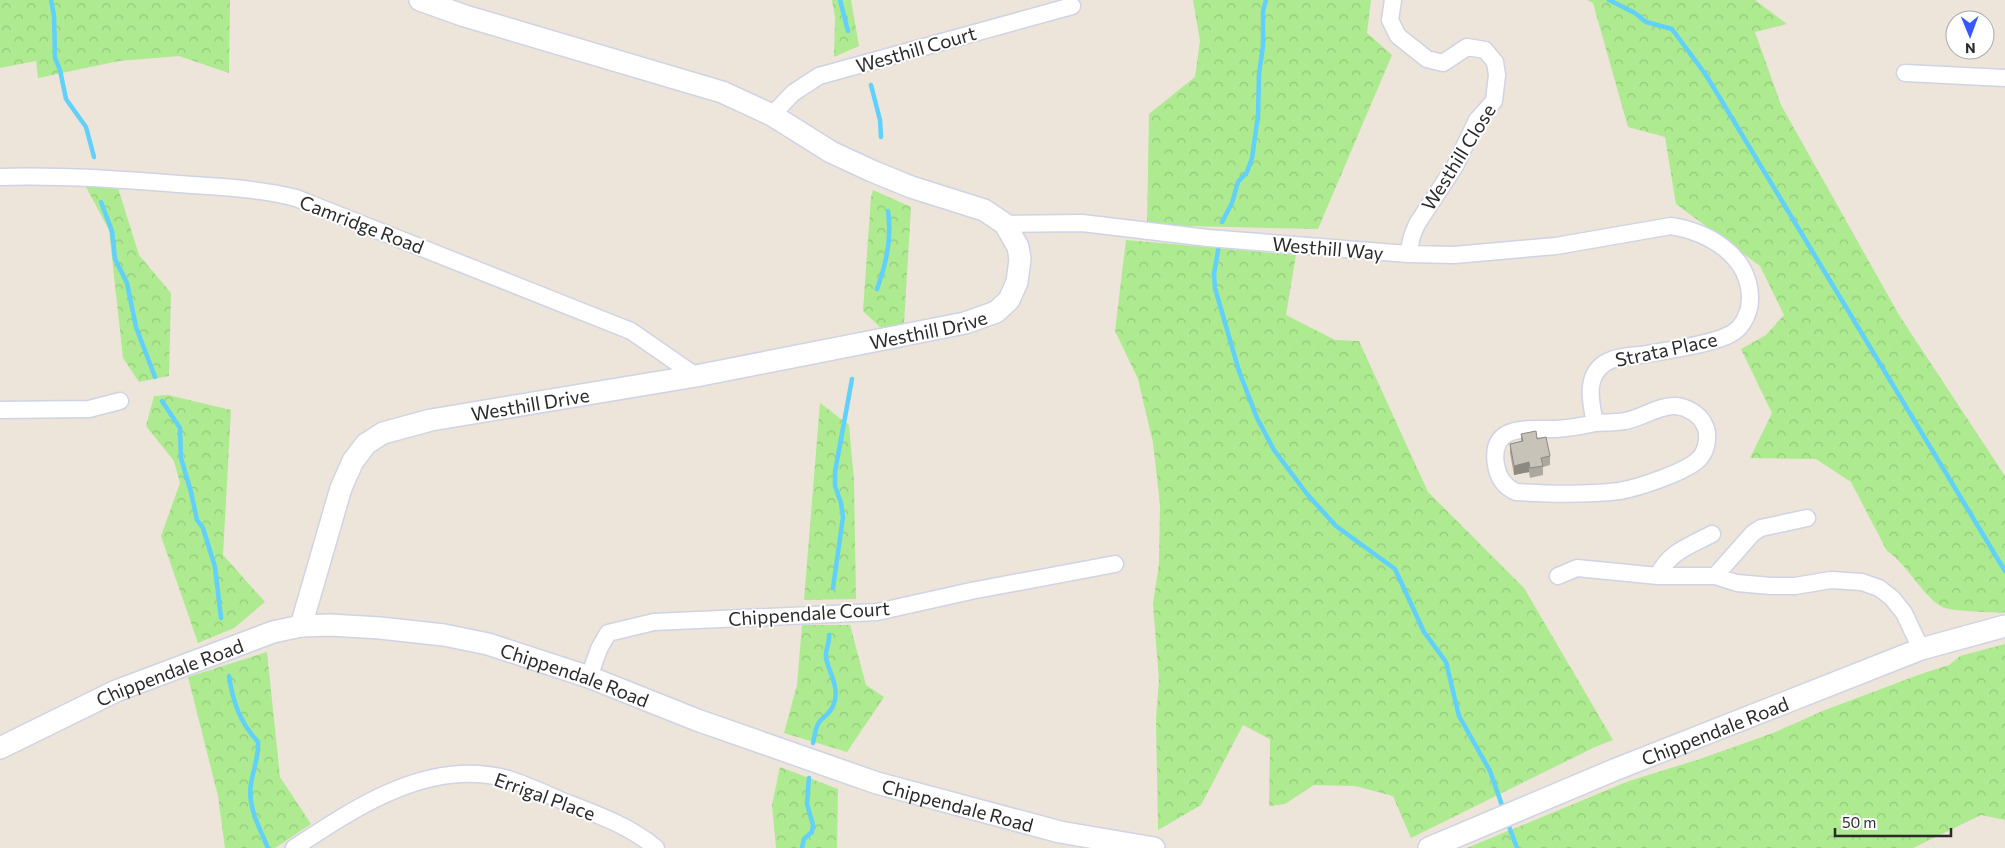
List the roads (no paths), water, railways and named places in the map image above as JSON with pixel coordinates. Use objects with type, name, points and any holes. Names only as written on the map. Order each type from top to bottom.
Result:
[{"type":"street","name":"Westhill Drive","points":[[301,626],[341,488],[353,461],[366,444],[383,433],[431,420],[696,376],[965,323],[996,312],[1009,300],[1017,282],[1020,259],[1018,247],[1005,224],[984,210],[911,187],[872,171],[831,152],[772,115],[700,85],[465,16],[420,0]]},
{"type":"street","name":"Westhill Close","points":[[1393,0],[1390,20],[1398,36],[1427,59],[1443,63],[1467,47],[1485,50],[1495,62],[1497,74],[1494,101],[1477,120],[1455,166],[1420,218],[1412,236],[1408,254]]},
{"type":"street","name":"Westhill Court","points":[[772,115],[793,93],[819,76],[1072,6]]},
{"type":"street","points":[[1905,73],[2005,78]]},
{"type":"street","name":"Camridge Road","points":[[0,176],[120,179],[248,189],[296,198],[631,331],[696,376]]},
{"type":"street","name":"Westhill Way","points":[[1005,224],[1082,223],[1208,238],[1408,254],[1454,255],[1556,246],[1650,229]]},
{"type":"street","name":"Strata Place","points":[[1595,423],[1590,385],[1598,369],[1605,363],[1617,358],[1673,350],[1722,338],[1734,332],[1742,323],[1747,313],[1750,292],[1744,271],[1735,258],[1720,244],[1705,235],[1689,229],[1671,226],[1650,229]]},
{"type":"street","points":[[0,410],[89,409],[120,401]]},
{"type":"street","points":[[1677,406],[1686,409],[1701,419],[1707,432],[1706,445],[1700,458],[1692,465],[1656,480],[1621,490],[1570,493],[1516,492],[1509,488],[1498,474],[1496,450],[1498,443],[1508,433],[1522,428],[1564,428],[1595,423],[1626,421],[1667,407],[1677,406]]},
{"type":"street","points":[[1716,576],[1753,533],[1761,528],[1807,518]]},
{"type":"street","points":[[1658,576],[1667,560],[1677,552],[1712,534]]},
{"type":"street","name":"Chippendale Court","points":[[589,677],[599,649],[608,633],[654,622],[877,612],[1115,564]]},
{"type":"street","points":[[1558,576],[1577,568],[1658,576],[1716,576],[1737,583],[1795,586],[1830,580],[1862,582],[1879,588],[1892,598],[1904,613],[1921,649]]},
{"type":"street","name":"Chippendale Road","points":[[0,748],[116,691],[273,632],[301,626],[330,624],[444,635],[488,644],[589,677],[698,720],[878,783],[1059,840],[1154,848]]},
{"type":"street","name":"Chippendale Road","points":[[1429,848],[1614,770],[1921,649],[2005,626]]},
{"type":"street","name":"Errigal Place","points":[[294,848],[377,797],[424,779],[477,775],[508,779],[580,808],[617,824],[656,848]]},
{"type":"waterway","points":[[51,0],[54,16],[55,58],[60,70],[66,99],[86,127],[94,157]]},
{"type":"waterway","points":[[840,0],[848,31]]},
{"type":"waterway","points":[[1222,222],[1232,203],[1238,182],[1247,172],[1252,158],[1258,116],[1259,74],[1263,46],[1263,11],[1266,0]]},
{"type":"waterway","points":[[1609,0],[1635,13],[1646,22],[1672,29],[1706,75],[2005,571]]},
{"type":"waterway","points":[[871,85],[880,120],[881,137]]},
{"type":"waterway","points":[[101,202],[112,231],[115,259],[127,283],[136,327],[155,377]]},
{"type":"waterway","points":[[877,289],[887,251],[888,211]]},
{"type":"waterway","points":[[1219,245],[1214,274],[1215,288],[1239,371],[1257,418],[1274,450],[1307,494],[1336,526],[1395,569],[1424,632],[1446,662],[1459,716],[1490,771],[1504,811]]},
{"type":"waterway","points":[[833,588],[843,517],[841,503],[835,486],[835,472],[852,379]]},
{"type":"waterway","points":[[162,401],[180,428],[181,458],[197,520],[203,528],[215,567],[221,618]]},
{"type":"waterway","points":[[813,743],[818,723],[830,711],[835,700],[834,681],[826,658],[829,635]]},
{"type":"waterway","points":[[229,676],[238,712],[246,727],[258,742],[257,758],[250,792],[255,817],[268,848]]},
{"type":"waterway","points":[[802,848],[804,839],[812,832],[813,825],[807,804],[809,778]]},
{"type":"waterway","points":[[1507,821],[1517,848]]}]
